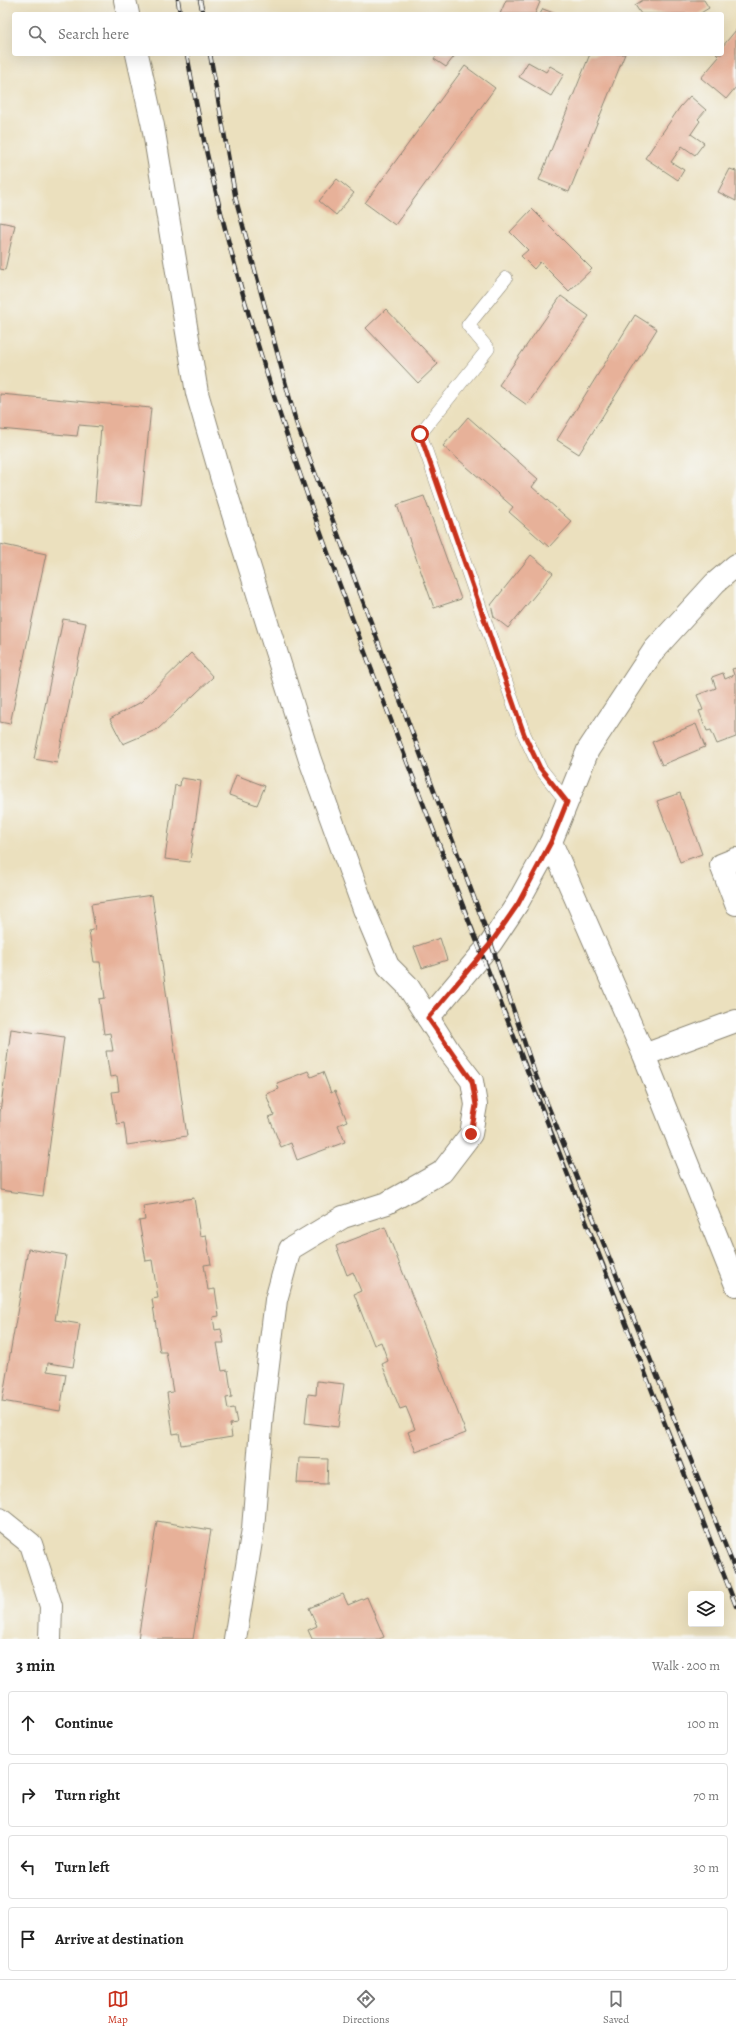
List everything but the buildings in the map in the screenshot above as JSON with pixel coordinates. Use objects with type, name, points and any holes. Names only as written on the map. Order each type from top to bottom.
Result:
[{"type":"street","points":[[124,0],[127,12]]},
{"type":"street","points":[[137,56],[153,126],[197,393],[221,476],[310,760],[364,909],[388,966],[407,985],[472,1081],[476,1105],[471,1134],[442,1172],[387,1203],[343,1217],[290,1249],[276,1300],[262,1414],[253,1530],[235,1639]]},
{"type":"street","points":[[428,1018],[491,943],[518,904],[551,842],[588,750],[654,650],[715,583],[736,565]]},
{"type":"street","points":[[551,842],[644,1055],[736,1286]]},
{"type":"street","points":[[736,859],[721,865],[736,904]]},
{"type":"street","points":[[644,1055],[736,1021]]},
{"type":"street","points":[[0,1519],[31,1544],[51,1606],[50,1639]]},
{"type":"lane","points":[[506,278],[468,325],[488,349],[420,434],[524,734],[540,768],[567,802]]},
{"type":"railway","points":[[178,0],[180,12]]},
{"type":"railway","points":[[200,0],[203,12]]},
{"type":"railway","points":[[187,56],[206,151],[230,248],[257,343],[320,532],[464,910],[736,1606]]},
{"type":"railway","points":[[210,56],[236,200],[296,422],[491,943],[534,1071],[736,1572]]},
{"type":"route","points":[[420,434],[524,734],[540,768],[567,802],[551,842],[518,904],[491,943],[481,953],[428,1018],[449,1051],[472,1081],[476,1105],[471,1134]]}]
